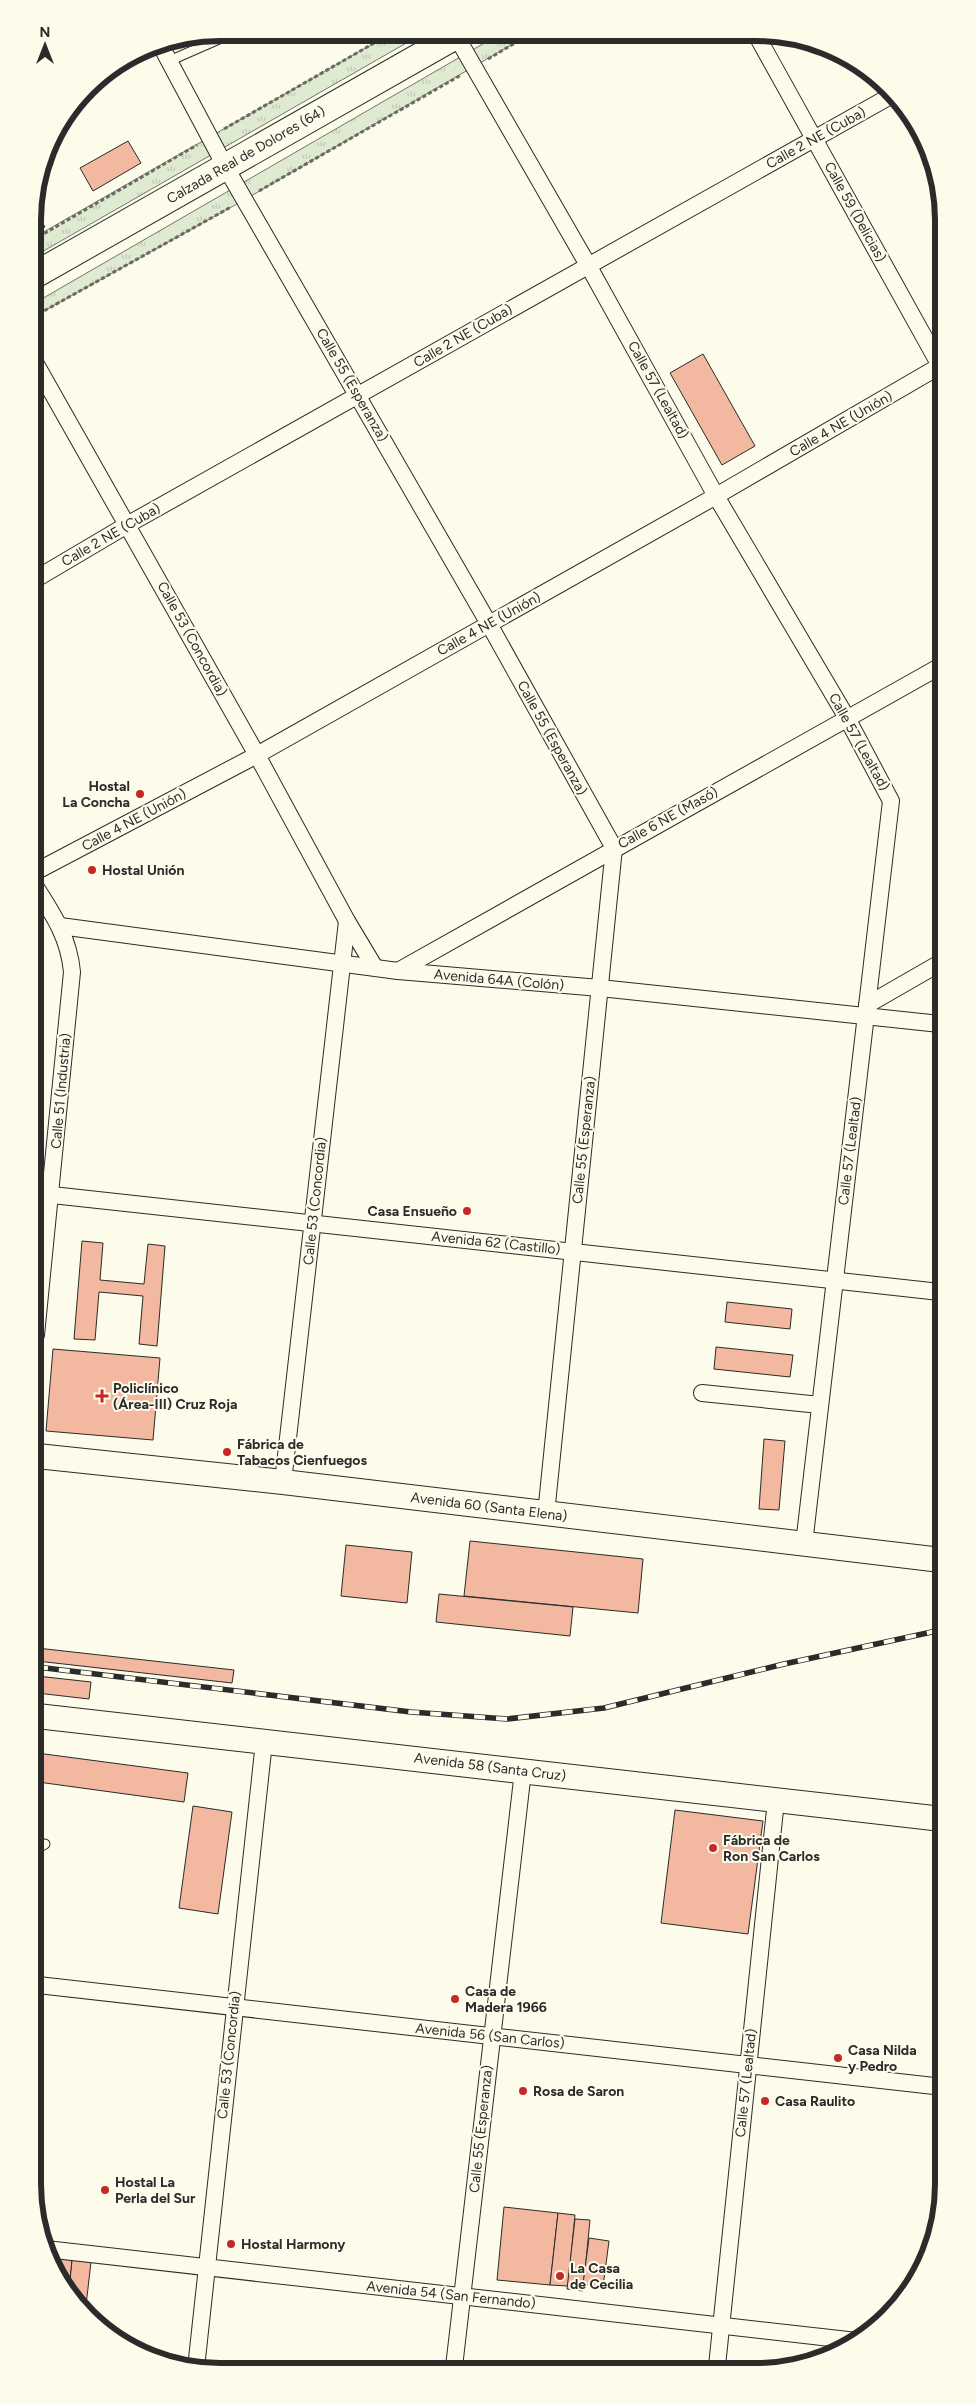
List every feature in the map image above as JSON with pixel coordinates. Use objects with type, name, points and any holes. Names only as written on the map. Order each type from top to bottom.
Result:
[{"type":"main road","name":"Calzada Real de Dolores (64)","points":[[41,271],[445,42]]},
{"type":"street","name":"Calle 59 (Delicias)","points":[[760,41],[935,357]]},
{"type":"street","name":"Calle 57 (Lealtad)","points":[[460,42],[473,68],[588,265],[716,496],[847,718],[891,801],[804,1544]]},
{"type":"street","name":"Calle 55 (Esperanza)","points":[[164,51],[244,200],[359,396],[614,848],[546,1514]]},
{"type":"street","name":"Calle 2 NE (Cuba)","points":[[41,576],[127,525],[886,98]]},
{"type":"street","name":"Calle 4 NE (Unión)","points":[[41,869],[257,755],[716,496],[935,369]]},
{"type":"street","name":"Calle 53 (Concordia)","points":[[41,373],[257,755],[347,921],[374,966]]},
{"type":"street","name":"Calle 6 NE (Masó)","points":[[398,971],[935,669]]},
{"type":"street","name":"Calle 51 (Industria)","points":[[41,896],[60,926],[70,954],[72,972],[52,1195],[41,1291]]},
{"type":"street","name":"Calle 53 (Concordia)","points":[[283,1482],[347,921]]},
{"type":"street","name":"Avenida 64A (Colón)","points":[[60,926],[374,966],[398,971],[866,1010],[935,1023]]},
{"type":"street","points":[[866,1010],[935,967]]},
{"type":"street","name":"Avenida 62 (Castillo)","points":[[52,1195],[935,1291]]},
{"type":"street","points":[[702,1392],[820,1405]]},
{"type":"street","name":"Avenida 60 (Santa Elena)","points":[[41,1457],[283,1482],[935,1559]]},
{"type":"street","name":"Avenida 58 (Santa Cruz)","points":[[41,1716],[935,1818]]},
{"type":"street","name":"Calle 53 (Concordia)","points":[[197,2361],[264,1742]]},
{"type":"street","name":"Calle 55 (Esperanza)","points":[[454,2363],[523,1771]]},
{"type":"street","name":"Calle 57 (Lealtad)","points":[[717,2363],[776,1800]]},
{"type":"street","name":"Avenida 56 (San Carlos)","points":[[41,1985],[935,2086]]},
{"type":"street","name":"Avenida 54 (San Fernando)","points":[[54,2249],[844,2339]]},
{"type":"lane","points":[[169,61],[212,42]]},
{"type":"path","points":[[41,313],[244,200],[518,41]]},
{"type":"green space","points":[[487,41],[517,41],[244,200],[41,313],[41,299]]},
{"type":"green space","points":[[377,42],[409,42],[41,252],[41,233]]},
{"type":"building","points":[[128,141],[141,163],[93,191],[80,168]]},
{"type":"building","points":[[41,220],[45,227],[41,229]]},
{"type":"building","points":[[703,354],[755,446],[722,465],[670,373]]},
{"type":"building","points":[[82,1241],[103,1243],[100,1280],[144,1284],[148,1244],[165,1246],[157,1346],[139,1344],[143,1296],[99,1292],[95,1340],[74,1339]]},
{"type":"building","points":[[727,1302],[792,1309],[790,1329],[725,1322]]},
{"type":"building","points":[[716,1347],[793,1355],[790,1377],[714,1369]]},
{"type":"building","points":[[53,1349],[160,1358],[153,1440],[46,1431]]},
{"type":"building","points":[[764,1439],[785,1441],[779,1510],[759,1509]]},
{"type":"building","points":[[470,1541],[643,1559],[638,1613],[464,1596]]},
{"type":"building","points":[[346,1545],[412,1552],[407,1603],[341,1596]]},
{"type":"building","points":[[439,1594],[573,1607],[570,1636],[436,1622]]},
{"type":"building","points":[[41,1648],[234,1670],[232,1683],[41,1661]]},
{"type":"building","points":[[41,1676],[91,1682],[89,1699],[41,1693]]},
{"type":"building","points":[[41,1754],[188,1773],[184,1802],[41,1782]]},
{"type":"building","points":[[193,1806],[232,1812],[218,1914],[179,1908]]},
{"type":"building","points":[[675,1810],[763,1821],[748,1934],[661,1923]]},
{"type":"building","points":[[504,2207],[558,2213],[550,2285],[497,2280]]},
{"type":"building","points":[[558,2213],[575,2215],[568,2286],[550,2285]]},
{"type":"building","points":[[575,2219],[590,2220],[583,2291],[567,2289]]},
{"type":"building","points":[[589,2238],[609,2241],[603,2287],[583,2284]]},
{"type":"building","points":[[58,2259],[72,2260],[70,2281]]},
{"type":"building","points":[[72,2260],[91,2262],[86,2302],[70,2281]]},
{"type":"railway","points":[[41,1667],[411,1712],[507,1719],[604,1708],[784,1664],[935,1631]]},
{"type":"place","name":"Hostal La Concha","points":[[140,794]]},
{"type":"place","name":"Hostal Unión","points":[[92,870]]},
{"type":"place","name":"Casa Ensueño","points":[[467,1211]]},
{"type":"place","name":"Policlínico (Área-III) Cruz Roja","points":[[102,1396]]},
{"type":"place","name":"Fábrica de Tabacos Cienfuegos","points":[[227,1452]]},
{"type":"place","name":"Fábrica de Ron San Carlos","points":[[713,1848]]},
{"type":"place","name":"Casa de Madera 1966","points":[[455,1999]]},
{"type":"place","name":"Casa Nilda y Pedro","points":[[838,2058]]},
{"type":"place","name":"Rosa de Saron","points":[[523,2091]]},
{"type":"place","name":"Casa Raulito","points":[[765,2101]]},
{"type":"place","name":"Hostal La Perla del Sur","points":[[105,2190]]},
{"type":"place","name":"Hostal Harmony","points":[[231,2244]]},
{"type":"place","name":"La Casa de Cecilia","points":[[560,2276]]}]
